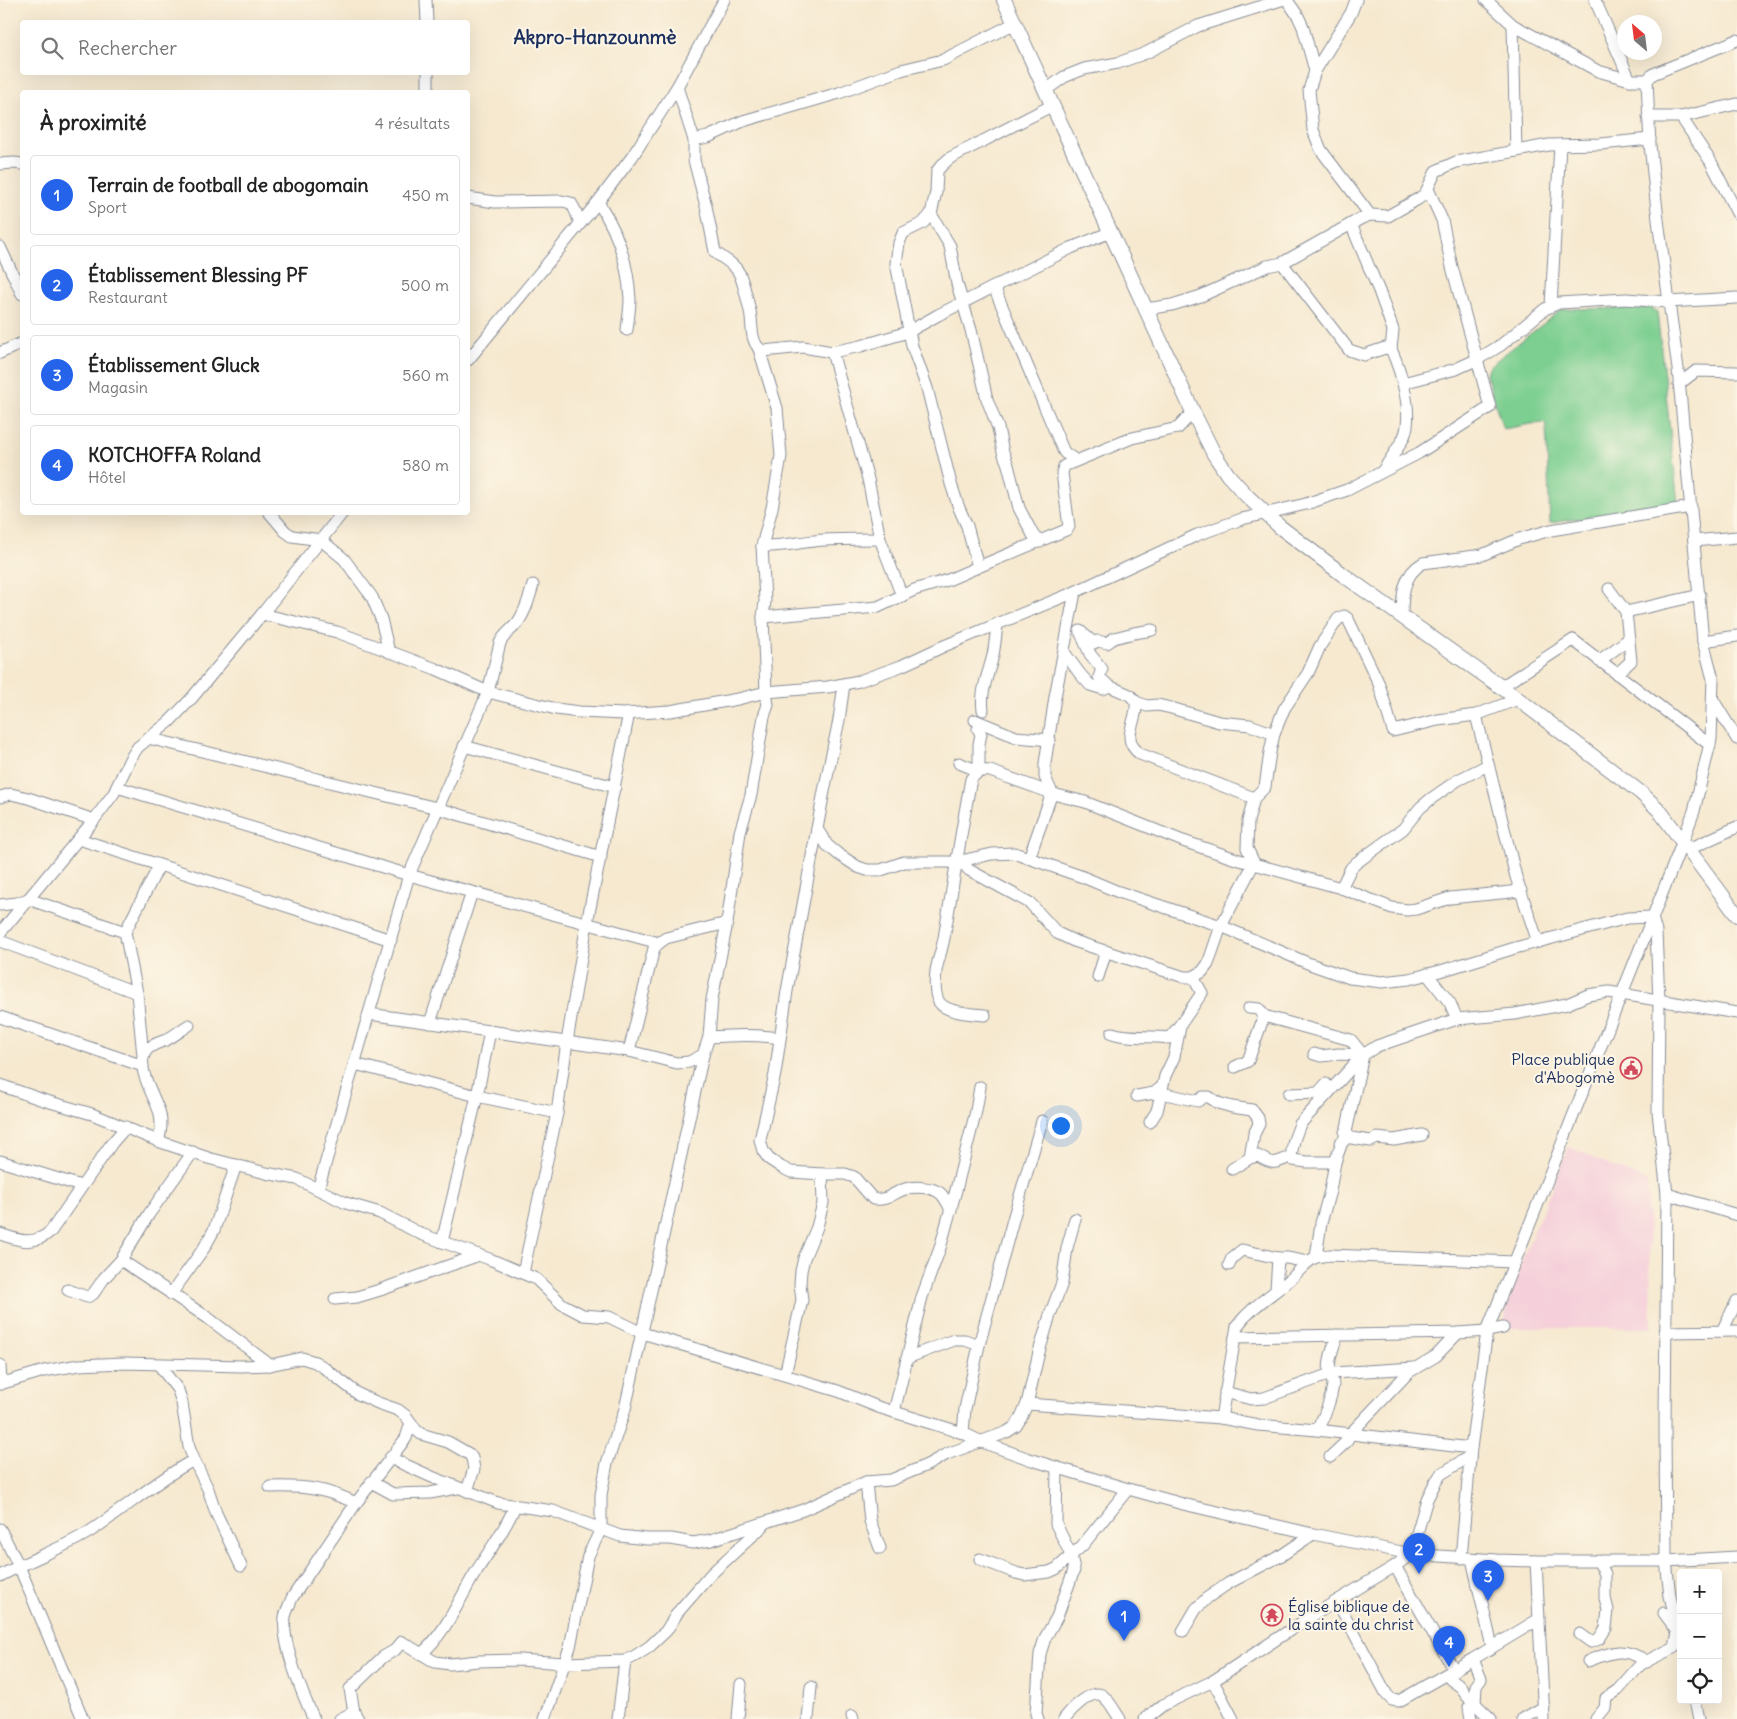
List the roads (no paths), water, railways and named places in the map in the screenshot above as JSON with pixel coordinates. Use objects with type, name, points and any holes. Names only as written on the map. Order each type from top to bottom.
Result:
[{"type":"main road","points":[[1004,0],[1193,412],[1214,454],[1228,475],[1264,513],[1301,544],[1518,699],[1641,793],[1659,810],[1737,915]]},
{"type":"street","points":[[426,0],[427,20]]},
{"type":"street","points":[[470,358],[598,202],[632,157],[677,88],[724,0]]},
{"type":"street","points":[[1046,90],[1064,77],[1084,69],[1118,64],[1146,53],[1198,26],[1281,0]]},
{"type":"street","points":[[1287,0],[1303,27],[1315,72]]},
{"type":"street","points":[[1356,0],[1351,13],[1315,72],[1309,90],[1313,130],[1321,150],[1370,215]]},
{"type":"street","points":[[1486,0],[1513,24],[1598,71],[1630,80],[1647,80],[1653,74],[1737,40]]},
{"type":"street","points":[[1595,0],[1630,80]]},
{"type":"street","points":[[694,140],[708,137],[743,121],[839,93],[901,70],[944,60],[1015,23]]},
{"type":"street","points":[[1513,24],[1516,151]]},
{"type":"street","points":[[428,75],[428,90]]},
{"type":"street","points":[[1492,1648],[1466,1558],[1470,1452],[1487,1332],[1652,917],[1686,845],[1710,745],[1713,720],[1713,679],[1703,640],[1676,355],[1668,302],[1650,139],[1647,80]]},
{"type":"street","points":[[544,1719],[570,1647],[584,1572],[588,1556],[598,1534],[601,1495],[607,1463],[625,1409],[703,1055],[709,1037],[712,999],[727,923],[740,832],[751,795],[764,716],[768,705],[763,617],[765,601],[762,546],[772,508],[781,456],[777,408],[759,349],[753,336],[750,312],[740,274],[734,266],[716,252],[694,160],[694,140],[677,88]]},
{"type":"street","points":[[1648,117],[1681,117],[1737,104]]},
{"type":"street","points":[[978,567],[967,526],[951,484],[927,388],[908,332],[896,263],[899,243],[903,233],[923,223],[932,214],[937,171],[942,165],[950,158],[1053,105]]},
{"type":"street","points":[[1681,117],[1711,162],[1737,213]]},
{"type":"street","points":[[1146,309],[1172,305],[1201,296],[1267,266],[1282,263],[1370,215],[1388,216],[1425,194],[1434,173],[1438,169],[1456,162],[1560,145],[1601,144],[1650,139]]},
{"type":"street","points":[[1551,306],[1560,145]]},
{"type":"street","points":[[0,164],[14,162],[20,164]]},
{"type":"street","points":[[262,614],[337,632],[436,669],[488,692],[571,711],[630,713],[670,711],[766,692],[844,684],[859,681],[901,666],[1075,592],[1197,535],[1242,518],[1306,504],[1347,490],[1419,453],[1490,407],[1478,359],[1468,331],[1442,220],[1428,189]]},
{"type":"street","points":[[470,198],[495,202],[562,201],[570,203],[580,223]]},
{"type":"street","points":[[598,202],[610,222],[622,252],[627,272],[630,301],[627,330]]},
{"type":"street","points":[[932,214],[950,246],[957,284],[987,399],[998,428],[1019,508],[1032,535],[1040,542]]},
{"type":"street","points":[[1352,224],[1393,330],[1392,349],[1403,383],[1407,424],[1404,438],[1382,472]]},
{"type":"street","points":[[759,349],[767,351],[803,347],[832,352],[861,346],[908,332],[1070,248],[1111,232]]},
{"type":"street","points":[[0,248],[20,290]]},
{"type":"street","points":[[1282,263],[1349,350],[1364,354],[1385,348],[1392,349]]},
{"type":"street","points":[[994,288],[1039,396],[1069,460]]},
{"type":"street","points":[[1403,383],[1456,370],[1478,359],[1501,345],[1551,306],[1559,303],[1626,299],[1668,302],[1737,298]]},
{"type":"street","points":[[0,353],[20,344]]},
{"type":"street","points":[[832,352],[868,479],[880,539],[902,596]]},
{"type":"street","points":[[1676,355],[1696,370],[1737,372]]},
{"type":"street","points":[[1679,384],[1696,370]]},
{"type":"street","points":[[763,617],[878,607],[1066,530],[1069,527],[1062,473],[1064,466],[1069,460],[1132,438],[1178,428],[1193,412]]},
{"type":"street","points":[[1402,616],[1403,589],[1415,567],[1423,563],[1482,555],[1519,539],[1558,528],[1691,507]]},
{"type":"street","points":[[272,515],[285,531],[292,536],[321,540],[344,559],[372,597],[381,619],[389,652]]},
{"type":"street","points":[[0,933],[94,820],[118,786],[130,759],[138,747],[169,722],[192,699],[340,515]]},
{"type":"street","points":[[1694,541],[1737,537]]},
{"type":"street","points":[[762,546],[777,547],[792,543],[825,540],[880,539]]},
{"type":"street","points":[[318,1189],[409,875],[488,692],[500,643],[504,635],[518,622],[525,610],[533,585]]},
{"type":"street","points":[[1609,588],[1626,612],[1629,639],[1631,661],[1617,674]]},
{"type":"street","points":[[1030,858],[1052,793],[1045,777],[1045,764],[1055,696],[1075,592]]},
{"type":"street","points":[[1626,612],[1700,595]]},
{"type":"street","points":[[1254,863],[1247,848],[1248,822],[1254,798],[1265,788],[1274,734],[1284,709],[1308,673],[1320,646],[1338,618],[1344,616],[1348,619],[1379,684],[1393,730],[1438,720],[1476,715],[1518,699]]},
{"type":"street","points":[[983,710],[984,688],[993,654],[997,624]]},
{"type":"street","points":[[1069,625],[1080,631],[1094,643],[1098,641],[1107,642],[1114,638],[1152,630]]},
{"type":"street","points":[[1080,631],[1090,654],[1102,669],[1099,677],[1109,686],[1130,695],[1136,702],[1146,706],[1158,705],[1171,708],[1218,722],[1250,725],[1274,734]]},
{"type":"street","points":[[1703,640],[1737,636]]},
{"type":"street","points":[[1599,661],[1629,639]]},
{"type":"street","points":[[1501,687],[1573,640],[1710,745]]},
{"type":"street","points":[[1064,652],[1090,685],[1103,688],[1109,686]]},
{"type":"street","points":[[844,684],[775,1074],[760,1140],[761,1146],[769,1159],[791,1172],[844,1174],[854,1177],[868,1195],[873,1199],[880,1200],[907,1188],[929,1188],[939,1192],[951,1210]]},
{"type":"street","points":[[1713,700],[1737,739]]},
{"type":"street","points":[[1136,702],[1135,716],[1129,734],[1131,744],[1135,750],[1140,754],[1254,798]]},
{"type":"street","points":[[523,1273],[557,1113],[587,923],[630,713]]},
{"type":"street","points":[[1476,715],[1520,890],[1538,942]]},
{"type":"street","points":[[985,1015],[961,1013],[943,1006],[938,1000],[936,986],[936,971],[944,940],[971,779],[979,771],[979,744],[982,734],[977,724],[1016,737],[1050,740]]},
{"type":"street","points":[[148,738],[437,808],[601,857]]},
{"type":"street","points":[[464,746],[614,788]]},
{"type":"street","points":[[959,763],[979,771],[990,771],[1052,793],[1085,802],[1183,841],[1341,888],[1392,908],[1416,909],[1450,898],[1520,890]]},
{"type":"street","points":[[1341,888],[1351,868],[1403,829],[1420,808],[1458,780],[1488,765]]},
{"type":"street","points":[[1033,786],[1045,777]]},
{"type":"street","points":[[118,786],[409,875],[659,943]]},
{"type":"street","points":[[0,797],[11,794],[28,798],[94,820]]},
{"type":"street","points":[[1686,845],[1737,827]]},
{"type":"street","points":[[817,829],[827,845],[858,867],[867,870],[880,870],[904,862],[958,862],[992,854],[1014,854],[1030,858],[1084,877],[1116,891],[1222,926],[1286,954],[1350,978],[1382,982],[1427,974],[1626,918],[1652,917]]},
{"type":"street","points":[[78,839],[391,940]]},
{"type":"street","points":[[814,848],[827,845]]},
{"type":"street","points":[[958,862],[969,870],[1030,903],[1057,933],[1074,941],[1184,977],[1193,977],[1202,972],[1208,964],[1222,926],[1254,863]]},
{"type":"street","points":[[158,1141],[161,1130],[160,1114],[146,1080],[137,993],[125,932],[159,866]]},
{"type":"street","points":[[430,1023],[472,892]]},
{"type":"street","points":[[0,905],[17,903],[28,899],[125,932]]},
{"type":"street","points":[[1652,917],[1656,932],[1659,1000],[1658,1112],[1666,1194],[1666,1561],[1670,1596],[1677,1625]]},
{"type":"street","points":[[629,1051],[654,948],[666,938],[727,923]]},
{"type":"street","points":[[0,941],[137,993]]},
{"type":"street","points":[[1098,977],[1106,951]]},
{"type":"street","points":[[1427,974],[1450,1004],[1457,1019]]},
{"type":"street","points":[[1150,1122],[1157,1111],[1161,1090],[1174,1057],[1180,1027],[1188,1011],[1202,994],[1193,977]]},
{"type":"street","points":[[1289,1094],[1318,1093],[1358,1055],[1376,1046],[1457,1019],[1515,1014],[1567,1004],[1599,993],[1610,992],[1737,1013]]},
{"type":"street","points":[[1221,1418],[1237,1326],[1262,1300],[1292,1278],[1312,1259],[1330,1191],[1335,1162],[1342,1145],[1340,1143],[1344,1140],[1358,1055],[1350,1040],[1264,1016],[1259,1009],[1249,1008]]},
{"type":"street","points":[[369,1014],[629,1051],[677,1063],[690,1062],[703,1055]]},
{"type":"street","points":[[1235,1067],[1248,1061],[1264,1016]]},
{"type":"street","points":[[0,1017],[143,1061]]},
{"type":"street","points":[[143,1061],[146,1051],[151,1046],[166,1040],[189,1025]]},
{"type":"street","points":[[1112,1034],[1124,1037],[1158,1036],[1169,1038],[1180,1027]]},
{"type":"street","points":[[442,1242],[477,1096],[490,1031]]},
{"type":"street","points":[[709,1037],[763,1035],[780,1038]]},
{"type":"street","points":[[1314,1054],[1321,1056],[1339,1054],[1358,1055]]},
{"type":"street","points":[[1291,1156],[1300,1124],[1358,1055]]},
{"type":"street","points":[[355,1064],[477,1096],[557,1113]]},
{"type":"street","points":[[0,1085],[42,1100],[92,1114],[158,1141],[192,1152],[236,1165],[297,1179],[346,1203],[380,1213],[442,1242],[536,1279],[562,1304],[583,1315],[610,1317],[642,1333],[838,1391],[894,1412],[962,1433],[982,1442],[1057,1468],[1183,1504],[1312,1534],[1411,1554],[1536,1561],[1666,1561],[1737,1557]]},
{"type":"street","points":[[894,1412],[922,1297],[940,1248],[951,1210],[980,1087]]},
{"type":"street","points":[[1137,1096],[1161,1090],[1198,1101],[1209,1097],[1218,1103],[1252,1110],[1258,1118],[1258,1124],[1254,1134],[1250,1158]]},
{"type":"street","points":[[962,1433],[965,1409],[979,1345],[1042,1121]]},
{"type":"street","points":[[0,1234],[30,1242],[43,1238],[51,1231],[112,1143],[126,1127]]},
{"type":"street","points":[[1345,1132],[1351,1138],[1371,1142],[1377,1138],[1394,1140],[1422,1135]]},
{"type":"street","points":[[68,1290],[87,1297],[90,1296],[121,1260],[149,1214],[192,1152]]},
{"type":"street","points":[[1232,1170],[1250,1158],[1258,1156],[1269,1162],[1279,1162],[1291,1156]]},
{"type":"street","points":[[1291,1156],[1293,1160],[1307,1162],[1335,1162]]},
{"type":"street","points":[[0,1161],[81,1186]]},
{"type":"street","points":[[171,1294],[204,1248],[214,1230],[236,1165]]},
{"type":"street","points":[[785,1375],[802,1300],[801,1271],[804,1258],[817,1227],[823,1203],[822,1174]]},
{"type":"street","points":[[1666,1194],[1737,1215]]},
{"type":"street","points":[[390,1458],[498,1503],[553,1511],[581,1521],[591,1535],[671,1539],[693,1543],[711,1540],[803,1510],[866,1482],[891,1480],[927,1465],[947,1454],[1007,1432],[1016,1426],[1027,1404],[1039,1352],[1062,1283],[1075,1219]]},
{"type":"street","points":[[1229,1264],[1232,1258],[1242,1250],[1278,1258],[1312,1259],[1329,1255],[1515,1262]]},
{"type":"street","points":[[335,1299],[380,1290],[478,1256]]},
{"type":"street","points":[[1276,1290],[1278,1258]]},
{"type":"street","points":[[121,1260],[208,1318],[270,1365]]},
{"type":"street","points":[[1722,1331],[1737,1301]]},
{"type":"street","points":[[1234,1337],[1458,1333],[1487,1332],[1503,1328]]},
{"type":"street","points":[[1665,1332],[1737,1331]]},
{"type":"street","points":[[1330,1456],[1346,1442],[1350,1434],[1405,1376],[1436,1356],[1458,1333]]},
{"type":"street","points":[[1317,1430],[1332,1387],[1333,1380],[1330,1374],[1330,1360],[1337,1335]]},
{"type":"street","points":[[907,1358],[954,1340],[965,1340],[979,1345]]},
{"type":"street","points":[[0,1365],[0,1384],[44,1371],[79,1365],[124,1363],[212,1366],[270,1365],[302,1358],[315,1362],[358,1394],[378,1404],[398,1410],[406,1416],[421,1434],[448,1442],[469,1454],[474,1464],[474,1469],[463,1489]]},
{"type":"street","points":[[159,1365],[178,1390],[189,1447],[208,1489],[216,1513],[241,1566]]},
{"type":"street","points":[[1226,1392],[1251,1399],[1264,1398],[1330,1374],[1415,1368]]},
{"type":"street","points":[[1027,1404],[1221,1418],[1258,1425],[1350,1434],[1470,1452]]},
{"type":"street","points":[[314,1719],[290,1654],[285,1629],[285,1616],[292,1598],[356,1503],[406,1438],[411,1423]]},
{"type":"street","points":[[1145,1719],[1163,1705],[1213,1681],[1411,1554],[1427,1499],[1435,1483],[1442,1474],[1470,1452]]},
{"type":"street","points":[[0,1576],[87,1533],[116,1514],[171,1472],[194,1460]]},
{"type":"street","points":[[1038,1719],[1036,1714],[1040,1654],[1070,1584],[1074,1570],[1071,1555],[1056,1524],[1057,1468]]},
{"type":"street","points":[[420,1472],[430,1493]]},
{"type":"street","points":[[371,1482],[394,1494],[430,1493],[463,1489]]},
{"type":"street","points":[[866,1482],[870,1522],[880,1548]]},
{"type":"street","points":[[270,1487],[313,1488],[333,1493],[356,1503]]},
{"type":"street","points":[[980,1559],[1009,1572],[1024,1575],[1049,1572],[1090,1537],[1128,1489]]},
{"type":"street","points":[[421,1654],[442,1631],[478,1569],[506,1526],[515,1506]]},
{"type":"street","points":[[340,1719],[356,1715],[350,1689],[383,1657],[395,1650],[402,1642],[434,1662],[450,1664],[519,1660],[565,1663],[625,1660],[635,1656],[666,1632],[678,1612],[711,1574],[767,1522]]},
{"type":"street","points":[[0,1529],[19,1566],[83,1719]]},
{"type":"street","points":[[1183,1631],[1196,1609],[1207,1598],[1228,1583],[1282,1555],[1312,1534]]},
{"type":"street","points":[[1580,1634],[1591,1642],[1599,1639],[1606,1628],[1608,1610],[1605,1598],[1605,1574],[1598,1560]]},
{"type":"street","points":[[1536,1561],[1544,1719]]},
{"type":"street","points":[[1395,1566],[1454,1670]]},
{"type":"street","points":[[1337,1601],[1387,1695],[1392,1700],[1399,1701],[1539,1619]]},
{"type":"street","points":[[1664,1613],[1677,1632]]},
{"type":"street","points":[[1596,1719],[1605,1708],[1606,1698],[1618,1690],[1642,1664],[1675,1647],[1677,1643]]},
{"type":"street","points":[[1588,1661],[1623,1650],[1637,1654],[1647,1662]]},
{"type":"street","points":[[1473,1659],[1481,1680],[1476,1686],[1475,1703]]},
{"type":"street","points":[[618,1719],[625,1660]]},
{"type":"street","points":[[1454,1670],[1450,1679],[1461,1687],[1466,1695],[1491,1719]]},
{"type":"street","points":[[1213,1681],[1234,1719]]},
{"type":"street","points":[[738,1719],[741,1684]]},
{"type":"street","points":[[808,1719],[811,1687]]},
{"type":"street","points":[[1064,1719],[1088,1696],[1098,1693],[1102,1695],[1120,1719]]},
{"type":"street","points":[[1471,1719],[1469,1707],[1475,1703]]},
{"type":"street","points":[[1696,1704],[1699,1719]]},
{"type":"street","points":[[1523,1719],[1544,1707]]},
{"type":"place","name":"Place publique d'Abogomè","points":[[1631,1068]]},
{"type":"place","name":"Établissement Blessing PF","points":[[1419,1574]]},
{"type":"place","name":"Établissement Gluck","points":[[1488,1601]]},
{"type":"place","name":"Église biblique de la sainte du christ","points":[[1272,1615]]},
{"type":"place","name":"Terrain de football de abogomain","points":[[1124,1641]]},
{"type":"place","name":"KOTCHOFFA Roland","points":[[1449,1667]]},
{"type":"district","name":"Akpro-Hanzounmè","points":[[595,37]]}]
